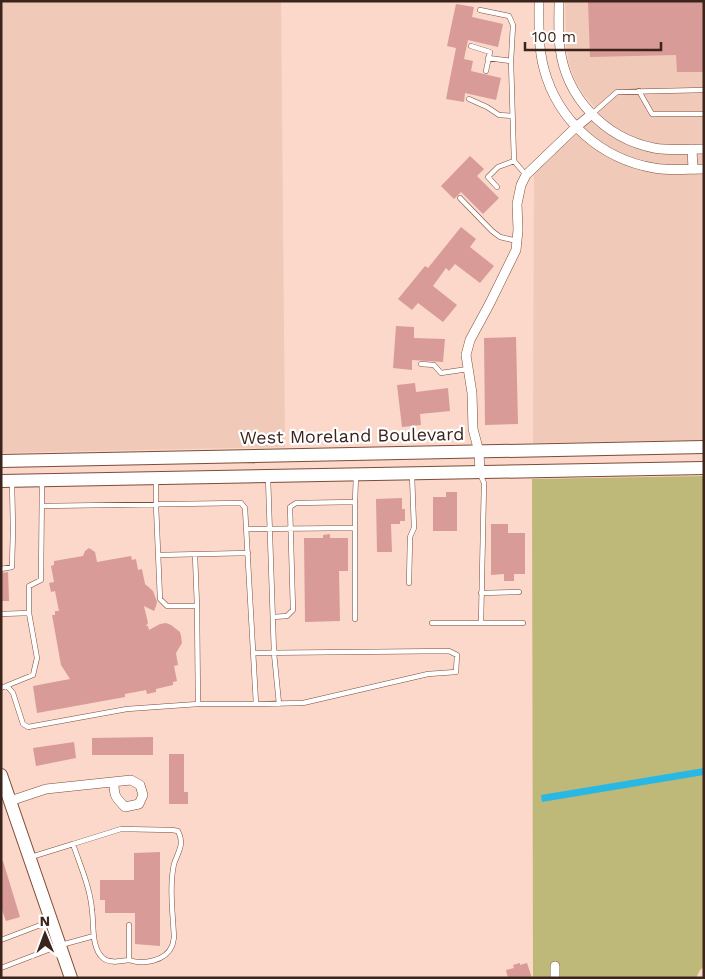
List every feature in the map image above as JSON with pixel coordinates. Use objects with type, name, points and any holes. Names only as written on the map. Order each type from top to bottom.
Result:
[{"type":"street","points":[[539,1],[540,50],[544,68],[556,99],[576,127],[591,141],[605,150],[638,164],[670,170],[704,169]]},
{"type":"street","points":[[559,1],[560,48],[564,66],[576,94],[592,114],[609,129],[638,144],[672,150],[704,149]]},
{"type":"street","points":[[480,472],[480,452],[473,429],[472,393],[466,355],[470,340],[516,250],[518,230],[517,204],[521,185],[526,176],[592,114]]},
{"type":"street","points":[[692,149],[693,169]]},
{"type":"street","name":"West Moreland Boulevard","points":[[1,461],[704,447]]},
{"type":"street","points":[[669,448],[669,469]]},
{"type":"street","points":[[360,475],[363,454]]},
{"type":"street","points":[[267,455],[268,476]]},
{"type":"street","points":[[156,457],[156,478]]},
{"type":"street","points":[[42,460],[42,480]]},
{"type":"street","points":[[7,481],[704,468]]},
{"type":"street","points":[[1,775],[71,978]]},
{"type":"street","points":[[10,801],[46,789],[114,782]]},
{"type":"street","points":[[555,966],[555,978]]},
{"type":"lane","points":[[480,10],[509,16],[513,25],[511,61],[514,161],[526,176]]},
{"type":"lane","points":[[472,46],[490,52],[486,71]]},
{"type":"lane","points":[[488,58],[511,61]]},
{"type":"lane","points":[[592,114],[617,92],[704,90]]},
{"type":"lane","points":[[639,91],[652,114],[704,114]]},
{"type":"lane","points":[[469,99],[499,115],[512,116]]},
{"type":"lane","points":[[497,187],[488,177],[498,167],[514,161]]},
{"type":"lane","points":[[460,198],[492,231],[500,237],[517,241]]},
{"type":"lane","points":[[422,364],[434,365],[441,373],[468,370]]},
{"type":"lane","points":[[480,472],[484,484],[481,623]]},
{"type":"lane","points":[[409,583],[409,543],[414,528],[412,474]]},
{"type":"lane","points":[[355,619],[355,502],[360,475]]},
{"type":"lane","points":[[268,476],[274,653],[279,704]]},
{"type":"lane","points":[[156,478],[160,599],[167,606],[197,606]]},
{"type":"lane","points":[[1,688],[33,675],[37,658],[29,613],[29,586],[41,580],[42,480]]},
{"type":"lane","points":[[1,568],[12,567],[13,529],[7,481]]},
{"type":"lane","points":[[273,618],[287,616],[292,610],[290,507],[296,503],[355,502]]},
{"type":"lane","points":[[42,506],[241,503],[245,508],[256,704]]},
{"type":"lane","points":[[246,529],[355,528]]},
{"type":"lane","points":[[158,556],[248,553]]},
{"type":"lane","points":[[195,554],[198,704]]},
{"type":"lane","points":[[481,593],[519,592]]},
{"type":"lane","points":[[1,614],[29,613]]},
{"type":"lane","points":[[432,623],[523,623]]},
{"type":"lane","points":[[7,686],[13,693],[23,724],[28,727],[127,709],[198,704],[303,703],[428,674],[456,672],[457,655],[449,651],[253,654]]},
{"type":"lane","points":[[30,858],[73,844],[121,829],[178,831],[182,841],[174,864],[172,879],[174,938],[172,947],[163,957],[150,962],[137,963],[129,960],[109,962],[103,958],[98,951],[94,936],[89,893],[73,844]]},
{"type":"lane","points":[[1,940],[52,920]]},
{"type":"lane","points":[[129,925],[129,960]]},
{"type":"lane","points":[[1,968],[61,945],[94,936]]},
{"type":"shaded area","points":[[1,1],[281,1],[285,447],[1,453]]},
{"type":"shaded area","points":[[565,1],[704,1],[704,440],[533,443],[534,174],[599,112],[584,95],[575,80],[569,64],[566,45]]},
{"type":"shaded area","points":[[704,476],[704,967],[696,978],[533,978],[532,479]]},
{"type":"water","points":[[704,768],[704,775],[542,802],[541,795]]},
{"type":"building","points":[[588,1],[704,1],[704,72],[677,72],[676,55],[590,57]]},
{"type":"building","points":[[456,4],[474,7],[472,17],[503,24],[498,47],[468,40],[464,59],[473,61],[471,71],[501,78],[496,100],[465,93],[464,102],[446,99],[456,48],[447,46]]},
{"type":"building","points":[[470,156],[484,169],[477,176],[499,198],[483,214],[461,192],[454,199],[441,186]]},
{"type":"building","points":[[461,227],[476,239],[470,247],[494,266],[480,283],[455,264],[449,271],[446,268],[433,286],[457,305],[443,322],[418,303],[412,310],[398,299],[425,266],[428,268]]},
{"type":"building","points":[[396,326],[414,327],[414,338],[445,339],[443,362],[412,360],[412,370],[393,368]]},
{"type":"building","points":[[516,337],[518,424],[485,425],[484,338]]},
{"type":"building","points":[[415,383],[416,392],[448,388],[450,411],[420,414],[421,425],[402,427],[397,385]]},
{"type":"building","points":[[446,492],[457,492],[457,531],[433,531],[433,497],[446,497]]},
{"type":"building","points":[[402,498],[402,509],[405,509],[405,521],[400,521],[400,524],[391,524],[392,552],[377,552],[376,499]]},
{"type":"building","points":[[491,524],[508,524],[508,533],[525,533],[525,574],[514,574],[514,581],[504,581],[504,574],[491,575]]},
{"type":"building","points":[[330,534],[330,538],[348,538],[348,571],[339,571],[340,621],[305,622],[304,538],[323,538],[323,535]]},
{"type":"building","points":[[89,548],[95,552],[97,562],[131,556],[132,560],[136,559],[138,570],[142,569],[145,584],[153,591],[157,602],[154,611],[144,606],[148,623],[146,626],[148,626],[149,630],[166,623],[180,632],[182,643],[176,653],[178,665],[174,666],[177,681],[173,682],[173,685],[156,689],[156,692],[147,694],[146,690],[125,694],[125,697],[37,713],[33,686],[70,679],[61,665],[52,615],[55,615],[55,611],[59,611],[55,591],[51,592],[49,583],[54,582],[51,566],[54,565],[54,561],[83,556]]},
{"type":"building","points":[[8,572],[9,601],[1,601],[1,573]]},
{"type":"building","points":[[153,737],[153,755],[92,755],[92,738]]},
{"type":"building","points":[[74,742],[76,758],[36,766],[33,748]]},
{"type":"building","points":[[169,754],[184,754],[184,792],[188,792],[188,804],[169,804]]},
{"type":"building","points":[[160,852],[160,946],[135,944],[135,913],[105,913],[105,900],[100,900],[100,880],[134,880],[134,853]]},
{"type":"building","points":[[1,861],[3,861],[20,917],[6,921],[1,907]]},
{"type":"building","points":[[520,963],[520,965],[527,963],[532,978],[508,978],[506,970],[514,968],[513,965]]}]
